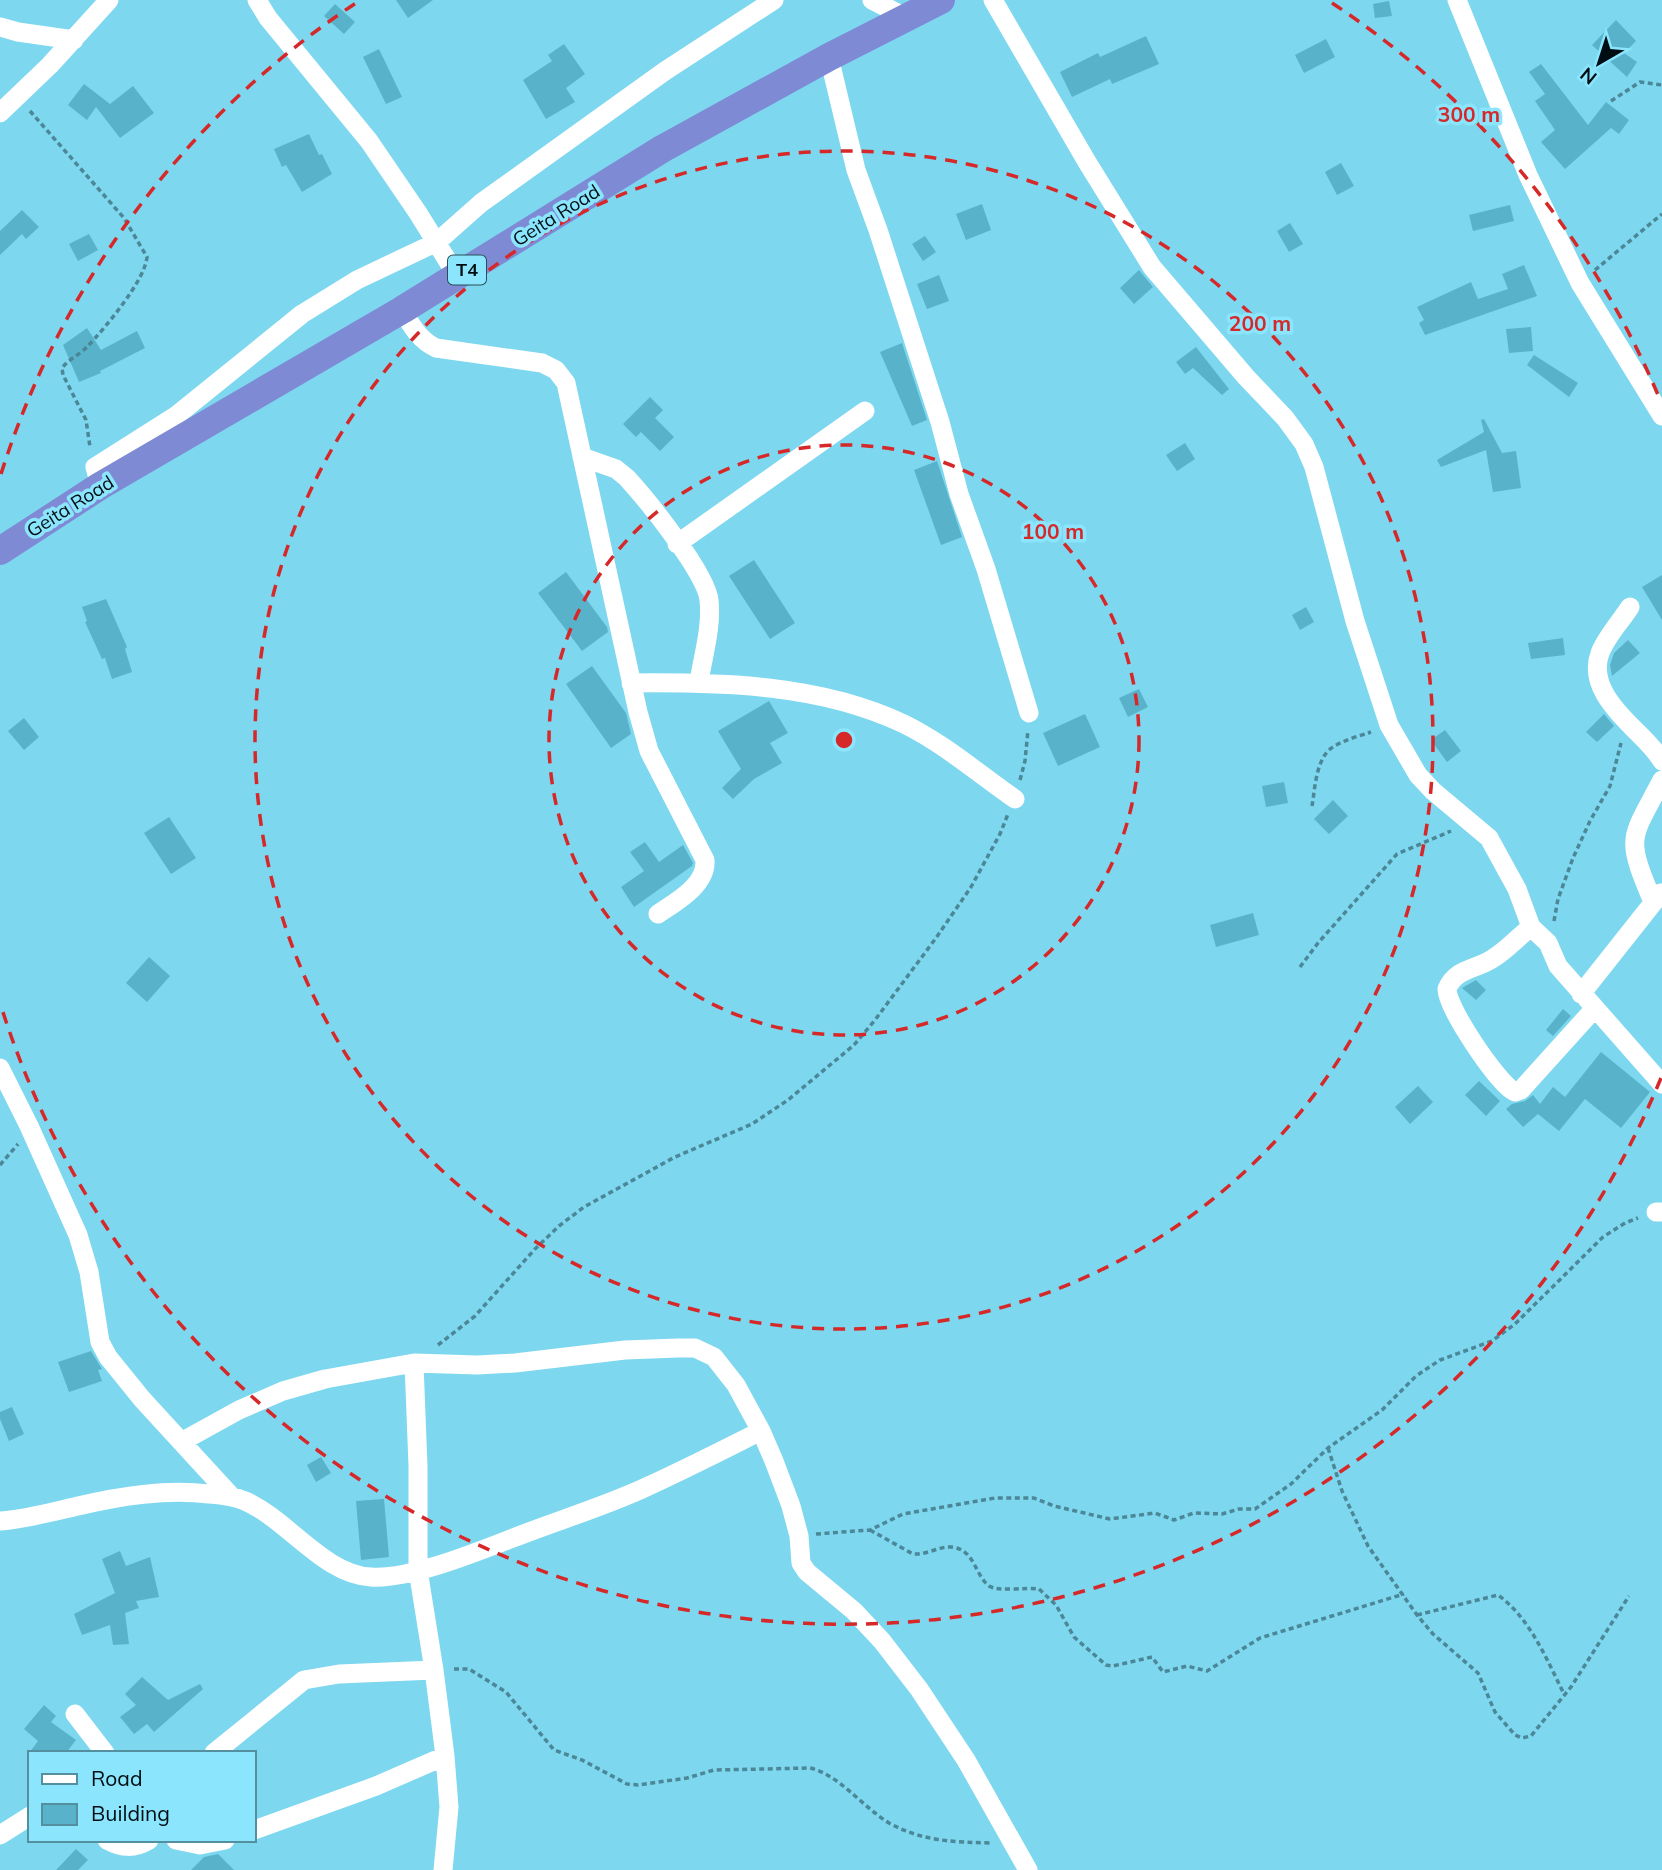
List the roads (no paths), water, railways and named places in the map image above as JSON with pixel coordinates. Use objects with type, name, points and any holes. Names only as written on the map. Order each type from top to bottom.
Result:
[{"type":"highway","name":"Geita Road","points":[[0,551],[98,477],[402,310],[662,149],[829,57],[941,0]]},
{"type":"street","points":[[0,113],[74,40],[109,0]]},
{"type":"street","points":[[257,0],[268,18],[369,141],[457,276]]},
{"type":"street","points":[[98,477],[302,314],[357,280],[437,242],[481,203],[524,172],[665,71],[774,0]]},
{"type":"street","points":[[872,0],[905,17]]},
{"type":"street","points":[[993,0],[1087,162],[1152,267],[1246,377],[1285,418],[1304,444],[1314,467],[1355,621],[1389,724],[1418,775],[1489,838],[1517,889],[1531,927],[1548,943],[1558,966],[1662,1084]]},
{"type":"street","points":[[1457,0],[1528,175],[1580,283],[1662,416]]},
{"type":"street","points":[[0,27],[74,40]]},
{"type":"street","points":[[829,57],[856,170],[940,422],[959,494],[986,569],[1029,713]]},
{"type":"street","points":[[402,310],[425,343],[436,348],[542,363],[556,370],[566,383],[631,683],[649,751],[705,860],[706,868],[698,881],[686,895],[659,914]]},
{"type":"street","points":[[677,544],[865,411]]},
{"type":"street","points":[[582,457],[616,469],[628,478],[700,574],[709,602],[709,620],[699,682]]},
{"type":"street","points":[[1630,607],[1600,650],[1596,665],[1606,696],[1662,761]]},
{"type":"street","points":[[631,683],[699,682],[817,695],[863,707],[906,724],[1015,799]]},
{"type":"street","points":[[1531,927],[1492,959],[1456,976],[1447,989],[1450,1003],[1459,1020],[1507,1088],[1515,1092],[1521,1090],[1588,1001],[1657,897],[1633,847],[1636,827],[1662,780]]},
{"type":"street","points":[[0,1068],[78,1236],[89,1272],[100,1342],[108,1357],[142,1399],[231,1496]]},
{"type":"street","points":[[181,1443],[239,1410],[283,1391],[414,1363],[477,1366],[625,1350],[695,1348],[714,1357],[727,1371],[761,1431],[791,1506],[799,1536],[801,1563],[807,1572],[863,1621],[919,1689],[966,1760],[1028,1870]]},
{"type":"street","points":[[414,1363],[418,1570],[434,1670],[449,1807],[443,1870]]},
{"type":"street","points":[[0,1521],[23,1520],[82,1505],[150,1493],[188,1492],[231,1496],[246,1501],[270,1516],[327,1559],[358,1575],[372,1578],[418,1570],[472,1553],[639,1490],[761,1431]]},
{"type":"street","points":[[216,1751],[304,1680],[339,1674],[434,1670]]},
{"type":"street","points":[[75,1714],[103,1751]]},
{"type":"street","points":[[256,1829],[376,1786],[445,1756]]},
{"type":"street","points":[[0,1835],[28,1816]]},
{"type":"street","points":[[111,1842],[120,1846],[138,1847],[146,1842]]},
{"type":"street","points":[[184,1842],[200,1845],[215,1842]]}]
